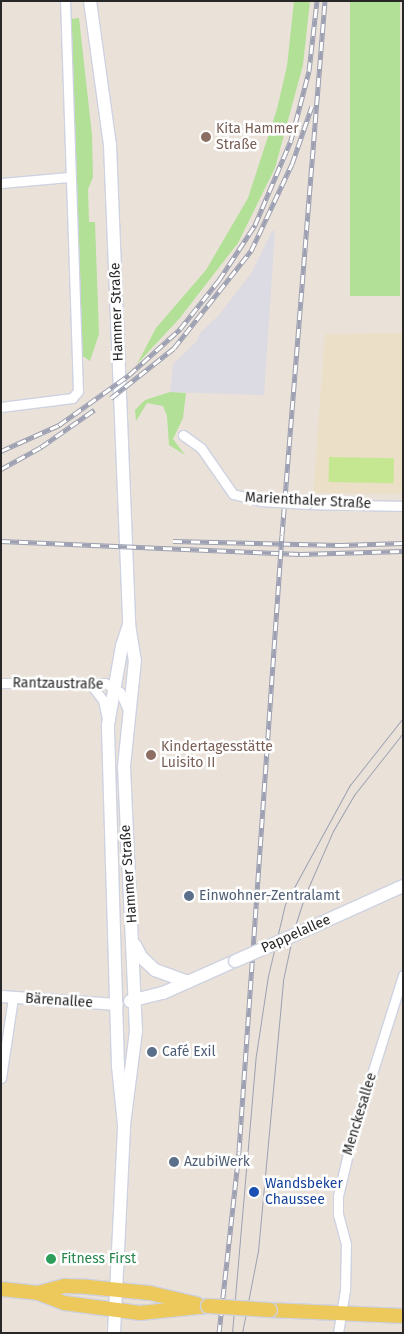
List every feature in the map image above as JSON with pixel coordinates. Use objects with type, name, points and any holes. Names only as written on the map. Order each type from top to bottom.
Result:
[{"type":"main road","name":"Hammer Straße","points":[[90,1],[110,145],[129,624],[135,660],[124,768],[124,824],[134,943],[136,1000],[132,1077],[124,1126]]},
{"type":"main road","name":"Hammer Straße","points":[[114,1333],[124,1126],[116,1004],[108,725],[129,624]]},
{"type":"main road","name":"Pappelallee","points":[[116,1004],[136,1000],[188,982],[403,886]]},
{"type":"main road","points":[[134,943],[147,964],[188,982]]},
{"type":"main road","points":[[38,1292],[65,1286],[117,1290],[208,1306],[342,1315],[403,1316]]},
{"type":"main road","points":[[1,1288],[38,1292],[64,1303],[147,1313],[208,1306]]},
{"type":"street","points":[[1,407],[75,395],[79,377],[70,177],[65,1]]},
{"type":"street","points":[[1,183],[70,177]]},
{"type":"street","name":"Marienthaler Straße","points":[[183,435],[201,448],[233,494],[260,501],[403,506]]},
{"type":"street","name":"Rantzaustraße","points":[[1,683],[92,686],[105,683],[116,686],[129,711]]},
{"type":"street","name":"Hammer Straße","points":[[92,686],[103,700],[108,725]]},
{"type":"street","name":"Menckesallee","points":[[338,1333],[342,1315],[346,1244],[338,1215],[338,1196],[352,1137],[403,976]]},
{"type":"street","points":[[1,1078],[7,997]]},
{"type":"street","name":"Bärenallee","points":[[7,997],[116,1004]]},
{"type":"shaded area","points":[[272,231],[275,231],[264,395],[170,392],[173,364],[197,341],[200,333],[219,315],[252,272]]},
{"type":"shaded area","points":[[403,333],[403,501],[402,494],[313,493],[325,334]]},
{"type":"green space","points":[[294,1],[310,1],[303,65],[275,168],[238,243],[179,319],[137,364],[156,328],[206,270],[248,198],[277,109],[287,66]]},
{"type":"green space","points":[[350,1],[400,1],[400,296],[350,296]]},
{"type":"green space","points":[[79,18],[92,135],[93,177],[88,189],[89,222],[95,222],[99,334],[90,361],[81,355],[80,339],[70,19]]},
{"type":"green space","points":[[170,392],[186,393],[183,418],[173,439],[185,455],[169,445],[167,416],[163,406],[147,403],[136,421],[135,410],[145,400]]},
{"type":"green space","points":[[329,457],[394,458],[394,483],[329,482]]},
{"type":"tram line","points":[[232,1333],[256,1055],[268,976],[285,904],[350,785],[403,718]]},
{"type":"tram line","points":[[242,1333],[258,1251],[283,980],[294,929],[305,895],[333,831],[354,795],[403,733]]},
{"type":"railway","points":[[1,451],[59,425],[129,375],[180,329],[219,280],[255,225],[291,140],[309,71],[317,1]]},
{"type":"railway","points":[[219,1333],[239,1151],[282,535],[325,1]]},
{"type":"railway","points":[[111,398],[174,348],[251,251],[292,164],[312,106]]},
{"type":"railway","points":[[1,469],[41,447],[94,410]]},
{"type":"railway","points":[[1,541],[300,554],[403,551]]},
{"type":"railway","points":[[173,541],[340,545],[403,543]]},
{"type":"place","name":"Kita Hammer Straße","points":[[206,137]]},
{"type":"place","name":"Kindertagesstätte Luisito II","points":[[151,755]]},
{"type":"place","name":"Einwohner-Zentralamt","points":[[189,896]]},
{"type":"place","name":"Café Exil","points":[[152,1052]]},
{"type":"place","name":"AzubiWerk","points":[[174,1162]]},
{"type":"place","name":"Wandsbeker Chaussee","points":[[254,1192]]},
{"type":"place","name":"Fitness First","points":[[51,1259]]}]
